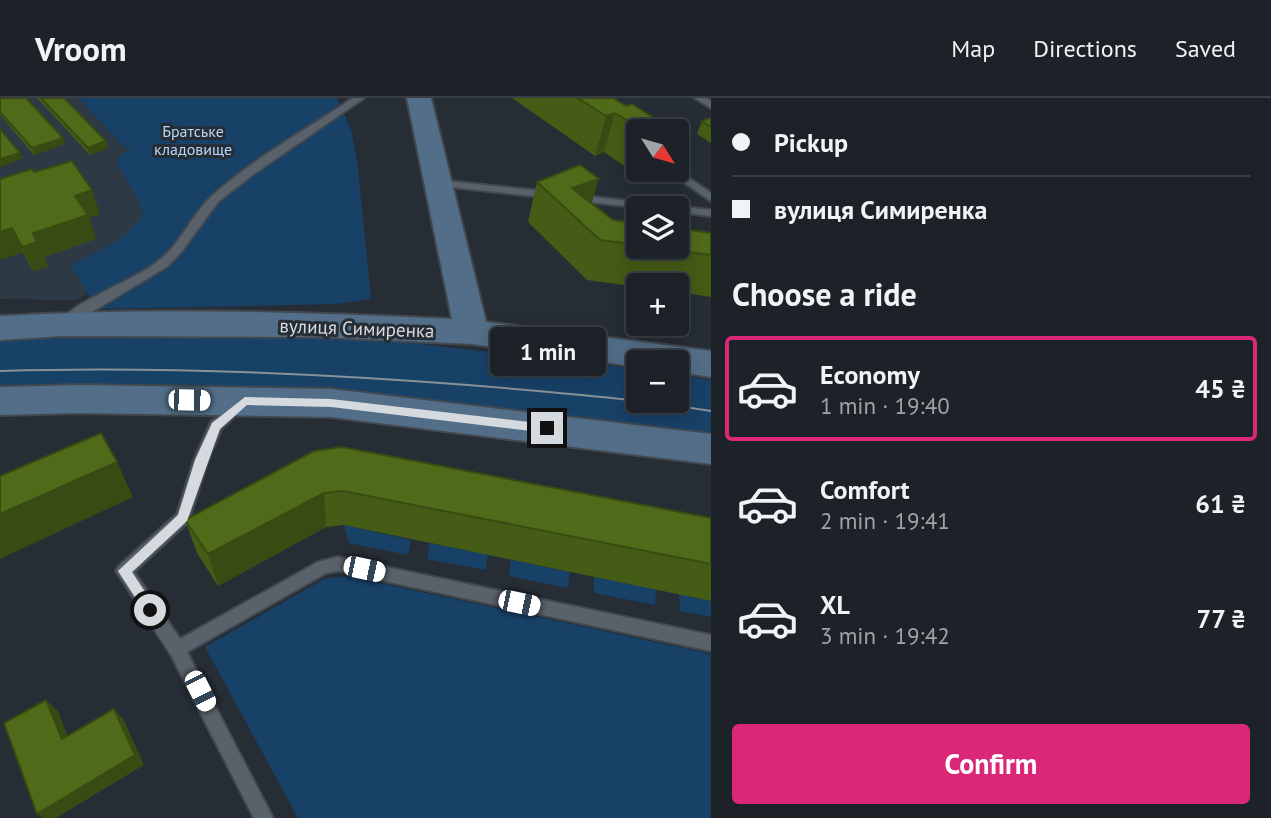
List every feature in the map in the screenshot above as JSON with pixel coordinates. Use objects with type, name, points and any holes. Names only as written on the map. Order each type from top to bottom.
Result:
[{"type":"street","points":[[419,98],[472,332]]},
{"type":"street","name":"вулиця Симиренка","points":[[0,328],[63,324],[321,325],[472,332],[711,364]]},
{"type":"street","points":[[0,401],[331,403],[711,449]]},
{"type":"lane","points":[[63,324],[77,312],[164,264],[176,251],[193,223],[215,200],[359,98]]},
{"type":"lane","points":[[700,98],[711,105]]},
{"type":"lane","points":[[688,182],[711,198]]},
{"type":"lane","points":[[437,183],[626,203]]},
{"type":"lane","points":[[573,198],[590,215]]},
{"type":"lane","points":[[689,210],[711,213]]},
{"type":"lane","points":[[245,401],[216,426],[201,460],[183,518],[124,571],[177,649],[264,818]]},
{"type":"lane","points":[[177,649],[323,567],[338,564],[711,643]]},
{"type":"shaded area","points":[[0,98],[79,98],[125,148],[135,148],[175,205],[140,246],[79,300],[0,299]]},
{"type":"green space","name":"Братське кладовище","points":[[79,98],[337,98],[351,130],[357,160],[371,299],[336,304],[97,309],[71,265],[119,239],[142,216],[141,206],[117,162],[121,155],[133,148],[125,148]]},
{"type":"green space","points":[[0,335],[358,337],[626,368],[626,413],[689,413],[689,377],[711,380],[711,442],[0,392]]},
{"type":"green space","points":[[344,525],[411,540],[408,555],[349,543]]},
{"type":"green space","points":[[430,543],[488,555],[485,570],[427,559]]},
{"type":"green space","points":[[511,560],[570,572],[568,588],[509,576]]},
{"type":"green space","points":[[347,576],[711,654],[711,818],[298,818],[205,647],[324,579]]},
{"type":"green space","points":[[594,577],[656,589],[655,605],[594,593]]},
{"type":"green space","points":[[679,594],[711,601],[711,617],[680,611]]},
{"type":"building","points":[[0,98],[26,98],[63,138],[32,148],[0,112]]},
{"type":"building","points":[[41,98],[64,98],[106,141],[88,148]]},
{"type":"building","points":[[578,98],[613,98],[626,106],[632,104],[656,119],[626,120],[615,113],[606,116]]},
{"type":"building","points":[[711,118],[711,127],[702,121]]},
{"type":"building","points":[[0,129],[20,153],[0,159]]},
{"type":"building","points":[[72,161],[92,190],[75,196],[88,215],[33,233],[37,242],[22,247],[12,228],[0,232],[0,179]]},
{"type":"building","points":[[580,165],[599,179],[572,188],[613,220],[626,222],[626,243],[600,240],[537,182]]},
{"type":"building","points":[[689,230],[711,233],[711,255],[689,252]]},
{"type":"building","points":[[101,433],[117,462],[0,514],[0,476]]},
{"type":"building","points":[[342,447],[711,518],[711,564],[343,491],[324,493],[208,554],[185,520],[314,451]]},
{"type":"building","points":[[46,700],[62,739],[114,709],[135,755],[37,814],[4,723]]},
{"type":"tram line","points":[[0,371],[176,370],[351,377],[559,393],[711,411]]},
{"type":"route","points":[[150,610],[124,571],[183,518],[201,460],[216,426],[245,401],[331,403],[547,428]]}]
